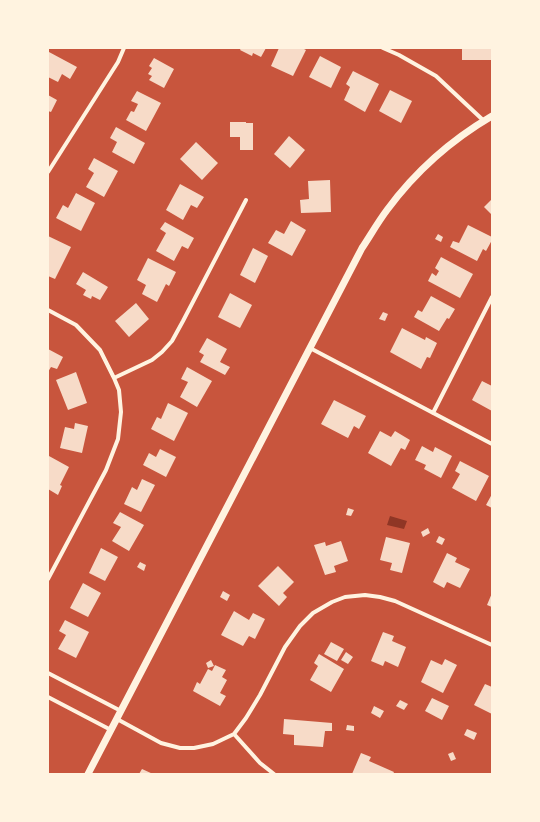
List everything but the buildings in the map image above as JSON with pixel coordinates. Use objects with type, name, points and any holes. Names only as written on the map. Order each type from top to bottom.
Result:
[{"type":"street","points":[[48,172],[118,62],[124,48]]},
{"type":"street","points":[[384,48],[400,55],[436,76],[484,121]]},
{"type":"street","points":[[88,774],[362,248],[388,210],[428,163],[446,148],[492,116]]},
{"type":"street","points":[[114,378],[152,360],[172,341],[246,200]]},
{"type":"street","points":[[433,413],[492,297]]},
{"type":"street","points":[[48,310],[76,325],[100,350],[119,390],[121,412],[118,439],[106,470],[48,579]]},
{"type":"street","points":[[310,348],[492,444]]},
{"type":"street","points":[[117,719],[162,743],[180,748],[194,748],[213,744],[234,734],[246,718],[285,647],[300,626],[313,613],[332,602],[345,597],[364,595],[395,601],[492,645]]},
{"type":"street","points":[[48,673],[121,711]]},
{"type":"street","points":[[48,696],[111,730]]},
{"type":"street","points":[[234,734],[260,763],[274,774]]},
{"type":"shaded area","points":[[390,516],[407,521],[404,529],[387,525]]}]
